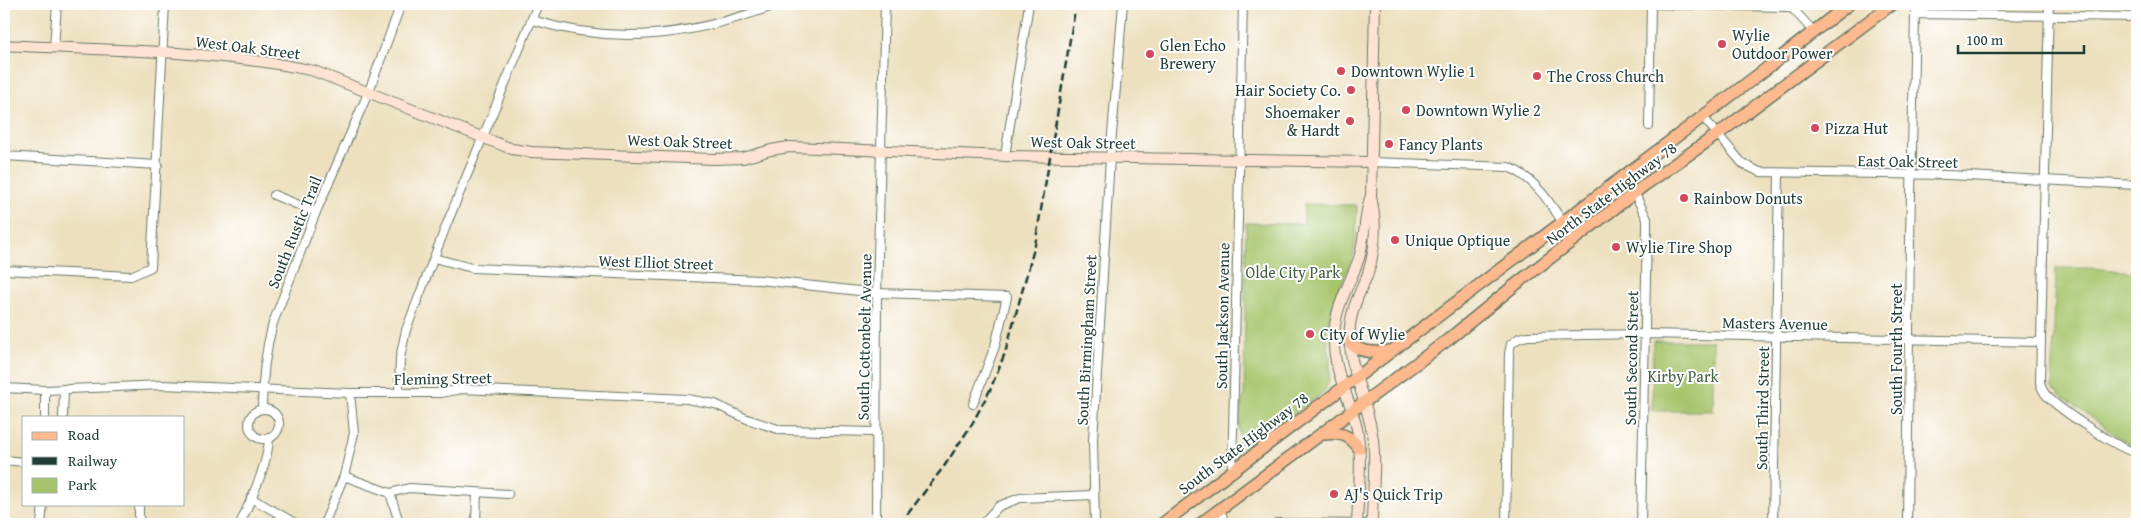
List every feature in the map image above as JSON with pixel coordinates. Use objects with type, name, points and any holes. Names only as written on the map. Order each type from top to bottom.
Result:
[{"type":"main road","name":"North State Highway 78","points":[[1343,388],[1762,72],[1813,30],[1849,4]]},
{"type":"main road","name":"North State Highway 78","points":[[1352,412],[1449,339],[1574,240],[1892,4]]},
{"type":"main road","points":[[1349,342],[1369,353],[1389,352]]},
{"type":"main road","name":"South State Highway 78","points":[[1162,524],[1343,388]]},
{"type":"main road","points":[[1200,524],[1352,412]]},
{"type":"main road","points":[[1321,435],[1345,434],[1359,448]]},
{"type":"street","points":[[54,48],[57,4]]},
{"type":"street","points":[[4,270],[132,276],[151,267],[158,165],[165,4]]},
{"type":"street","name":"South Rustic Trail","points":[[262,409],[261,388],[273,323],[316,212],[369,91],[401,4]]},
{"type":"street","points":[[399,392],[400,358],[406,330],[448,221],[538,4]]},
{"type":"street","points":[[532,20],[560,28],[613,34],[674,33],[702,28],[778,4]]},
{"type":"street","name":"South Cottonbelt Avenue","points":[[876,523],[877,293],[885,4]]},
{"type":"street","points":[[1005,156],[1028,4]]},
{"type":"street","name":"South Birmingham Street","points":[[1094,524],[1093,440],[1110,158],[1123,4]]},
{"type":"street","name":"South Jackson Avenue","points":[[1232,473],[1243,4]]},
{"type":"street","points":[[1372,524],[1373,444],[1349,342],[1352,313],[1368,273],[1374,244],[1375,213],[1371,197],[1371,162],[1375,4]]},
{"type":"street","points":[[1649,126],[1650,4],[1788,7],[1794,10],[1813,30]]},
{"type":"street","points":[[2049,4],[2040,382],[2046,396],[2116,445],[2137,453]]},
{"type":"street","name":"South Fourth Street","points":[[1907,524],[1915,14],[2048,16]]},
{"type":"street","points":[[2048,16],[2137,17]]},
{"type":"street","name":"West Oak Street","points":[[4,45],[217,56],[286,65],[314,71],[369,91],[512,149],[531,152],[714,159],[743,158],[789,147],[1005,156],[1371,162]]},
{"type":"street","name":"East Oak Street","points":[[1702,116],[1743,164],[1760,172],[1912,174],[2137,185]]},
{"type":"street","points":[[4,156],[158,165]]},
{"type":"street","points":[[1371,162],[1508,167],[1528,178],[1574,240]]},
{"type":"street","name":"South Third Street","points":[[1773,524],[1779,173]]},
{"type":"street","name":"South Second Street","points":[[1635,194],[1647,219],[1641,524]]},
{"type":"street","points":[[274,195],[316,212]]},
{"type":"street","points":[[1357,524],[1359,448],[1352,412],[1343,388],[1336,357],[1335,324],[1340,300],[1359,257],[1365,214],[1371,197]]},
{"type":"street","name":"West Elliot Street","points":[[434,258],[472,268],[760,280],[877,293],[1007,297],[995,346],[973,404]]},
{"type":"street","name":"Masters Avenue","points":[[1506,524],[1509,353],[1511,344],[1519,338],[1528,336],[1645,334],[2041,342]]},
{"type":"street","name":"Fleming Street","points":[[4,388],[45,390],[162,385],[350,392],[440,392],[462,389],[687,399],[715,404],[747,419],[781,430],[877,432]]},
{"type":"street","points":[[63,416],[64,389]]},
{"type":"street","points":[[45,390],[45,416]]},
{"type":"street","points":[[324,524],[344,476],[354,433],[350,392]]},
{"type":"street","points":[[262,409],[273,412],[278,419],[278,429],[269,438],[259,438],[250,429],[249,420],[262,409]]},
{"type":"street","points":[[240,524],[252,498],[269,449],[269,438]]},
{"type":"street","points":[[4,460],[22,462]]},
{"type":"street","points":[[344,476],[390,493],[409,488],[508,494]]},
{"type":"street","points":[[390,493],[398,519],[407,524]]},
{"type":"street","points":[[476,524],[477,493]]},
{"type":"street","points":[[982,524],[999,506],[1020,498],[1094,495]]},
{"type":"street","points":[[252,498],[297,524]]},
{"type":"street","points":[[41,524],[43,506]]},
{"type":"street","points":[[139,506],[140,524]]},
{"type":"street","points":[[1220,509],[1225,524]]},
{"type":"street","points":[[1276,522],[1367,524]]},
{"type":"green space","name":"Olde City Park","points":[[1304,204],[1357,205],[1354,253],[1332,307],[1328,324],[1330,377],[1324,392],[1249,448],[1242,446],[1239,436],[1240,415],[1244,397],[1246,223],[1304,224]]},
{"type":"green space","points":[[2056,268],[2088,268],[2137,272],[2137,445],[2128,444],[2052,389]]},
{"type":"green space","name":"Kirby Park","points":[[1653,341],[1713,341],[1713,411],[1652,411]]},
{"type":"railway","points":[[900,524],[945,465],[972,424],[990,390],[1005,353],[1035,245],[1076,4]]},
{"type":"place","name":"Wylie Outdoor Power","points":[[1722,44]]},
{"type":"place","name":"Glen Echo Brewery","points":[[1150,54]]},
{"type":"place","name":"Downtown Wylie 1","points":[[1341,71]]},
{"type":"place","name":"The Cross Church","points":[[1537,76]]},
{"type":"place","name":"Hair Society Co.","points":[[1351,90]]},
{"type":"place","name":"Downtown Wylie 2","points":[[1406,110]]},
{"type":"place","name":"Shoemaker & Hardt","points":[[1350,121]]},
{"type":"place","name":"Pizza Hut","points":[[1815,128]]},
{"type":"place","name":"Fancy Plants","points":[[1389,144]]},
{"type":"place","name":"Rainbow Donuts","points":[[1684,198]]},
{"type":"place","name":"Unique Optique","points":[[1395,240]]},
{"type":"place","name":"Wylie Tire Shop","points":[[1616,247]]},
{"type":"place","name":"City of Wylie","points":[[1310,334]]},
{"type":"place","name":"AJ's Quick Trip","points":[[1334,494]]}]
